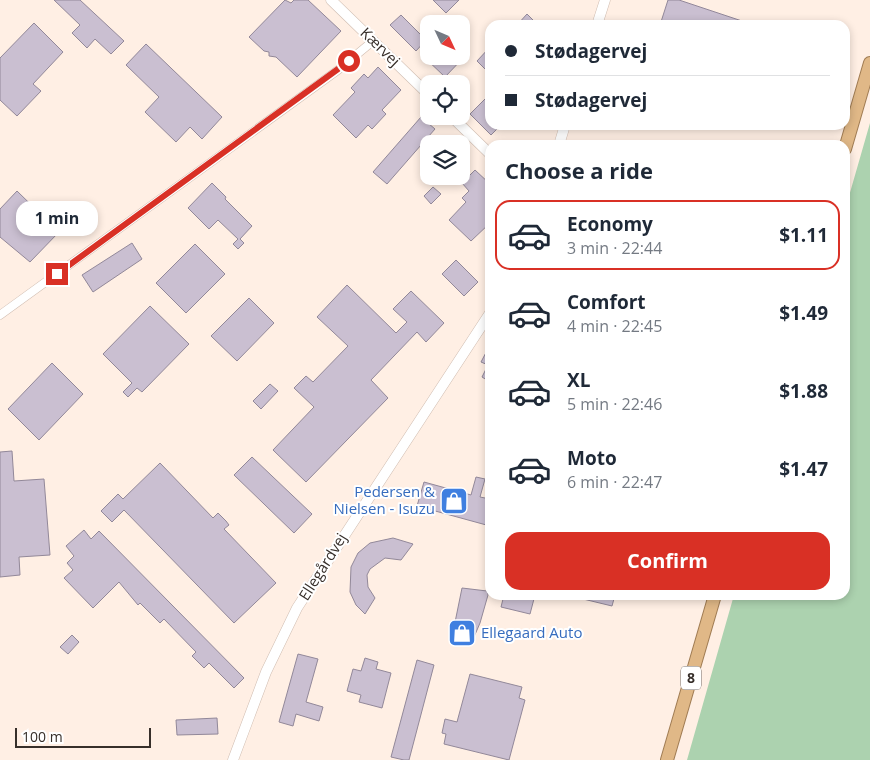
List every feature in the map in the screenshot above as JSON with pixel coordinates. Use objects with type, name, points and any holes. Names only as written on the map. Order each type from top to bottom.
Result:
[{"type":"highway","points":[[848,140],[870,64]]},
{"type":"highway","name":"8","points":[[667,760],[714,600]]},
{"type":"street","name":"Kærvej","points":[[331,0],[420,86]]},
{"type":"street","points":[[599,20],[605,0]]},
{"type":"street","points":[[0,315],[338,70],[373,41]]},
{"type":"street","points":[[460,125],[485,149]]},
{"type":"street","name":"Ellegårdvej","points":[[233,760],[266,672],[297,608],[485,321]]},
{"type":"green space","points":[[870,123],[870,760],[687,760],[733,600],[850,600],[850,193]]},
{"type":"building","points":[[54,0],[80,0],[124,41],[111,54],[95,39],[87,48],[72,33],[80,25]]},
{"type":"building","points":[[285,0],[291,3],[294,0],[308,0],[341,31],[297,77],[276,57],[269,56],[269,52],[264,51],[249,37]]},
{"type":"building","points":[[433,0],[459,0],[446,13]]},
{"type":"building","points":[[668,0],[679,0],[739,20],[662,20]]},
{"type":"building","points":[[527,14],[533,20],[522,20]]},
{"type":"building","points":[[401,15],[420,34],[420,47],[416,51],[390,25]]},
{"type":"building","points":[[34,23],[63,52],[33,84],[41,91],[17,116],[0,100],[0,58]]},
{"type":"building","points":[[146,44],[222,117],[202,139],[190,127],[176,142],[145,112],[159,97],[126,65]]},
{"type":"building","points":[[485,52],[485,69],[477,61]]},
{"type":"building","points":[[432,65],[456,65],[447,75],[443,75]]},
{"type":"building","points":[[378,67],[401,90],[382,110],[386,114],[372,129],[368,125],[356,138],[333,115],[355,92],[351,88],[364,74],[368,78]]},
{"type":"building","points":[[485,99],[485,129],[470,114]]},
{"type":"building","points":[[420,118],[420,125],[430,125],[435,129],[430,135],[420,135],[420,146],[387,184],[373,172]]},
{"type":"building","points":[[486,130],[496,130],[491,135]]},
{"type":"building","points":[[475,170],[485,179],[485,228],[471,241],[449,220],[466,202],[462,198],[469,191],[464,185],[470,185],[470,175]]},
{"type":"building","points":[[212,183],[252,226],[240,239],[244,243],[238,249],[233,244],[238,239],[218,220],[209,229],[188,208]]},
{"type":"building","points":[[433,187],[441,194],[431,204],[424,196]]},
{"type":"building","points":[[17,191],[59,232],[30,262],[0,237],[0,209]]},
{"type":"building","points":[[132,243],[142,259],[93,292],[82,275]]},
{"type":"building","points":[[195,244],[225,274],[186,313],[156,283]]},
{"type":"building","points":[[456,260],[478,282],[464,296],[442,274]]},
{"type":"building","points":[[347,285],[396,333],[407,322],[393,309],[411,291],[444,323],[426,342],[417,332],[371,380],[388,398],[306,482],[273,450],[314,407],[294,388],[306,376],[313,382],[348,346],[317,317]]},
{"type":"building","points":[[249,298],[274,323],[237,361],[211,336]]},
{"type":"building","points":[[150,306],[189,344],[142,392],[137,388],[128,397],[123,392],[132,383],[103,354]]},
{"type":"building","points":[[485,354],[485,364],[481,362]]},
{"type":"building","points":[[52,363],[83,394],[39,440],[8,409]]},
{"type":"building","points":[[270,384],[278,391],[261,409],[253,401]]},
{"type":"building","points":[[12,451],[14,481],[44,479],[50,555],[19,557],[20,575],[0,577],[0,452]]},
{"type":"building","points":[[252,457],[312,514],[294,533],[234,475]]},
{"type":"building","points":[[160,463],[213,518],[218,513],[226,521],[229,525],[224,529],[276,583],[234,623],[124,510],[112,522],[101,511],[118,494],[123,499]]},
{"type":"building","points":[[476,477],[485,479],[480,497],[485,498],[485,525],[417,506],[424,482],[471,495]]},
{"type":"building","points":[[84,530],[91,539],[99,531],[244,678],[234,688],[209,663],[204,668],[192,656],[196,652],[164,619],[160,623],[140,603],[138,605],[119,582],[93,608],[64,578],[73,570],[67,563],[74,556],[66,546]]},
{"type":"building","points":[[393,538],[413,544],[401,560],[385,558],[370,569],[367,575],[368,587],[375,598],[365,614],[356,605],[350,592],[351,567],[358,553],[370,543]]},
{"type":"building","points":[[462,588],[485,591],[485,600],[487,600],[474,637],[471,636],[470,642],[452,637]]},
{"type":"building","points":[[503,600],[534,600],[530,614],[501,607]]},
{"type":"building","points":[[587,600],[614,600],[612,606]]},
{"type":"building","points":[[72,635],[79,642],[68,654],[60,647]]},
{"type":"building","points":[[298,654],[318,659],[306,702],[323,707],[319,721],[296,714],[293,726],[279,722]]},
{"type":"building","points":[[365,658],[378,662],[376,669],[391,673],[382,708],[359,702],[361,695],[347,691],[353,669],[361,671]]},
{"type":"building","points":[[417,660],[434,665],[409,760],[404,760],[391,757]]},
{"type":"building","points":[[470,674],[522,687],[519,698],[525,700],[509,760],[444,744],[446,734],[442,733],[445,719],[457,722]]},
{"type":"building","points":[[217,718],[218,734],[177,735],[176,720]]},
{"type":"place","name":"Pedersen & Nielsen - Isuzu","points":[[454,501]]},
{"type":"place","name":"Ellegaard Auto","points":[[462,633]]},
{"type":"route","points":[[57,274],[349,61]]}]
